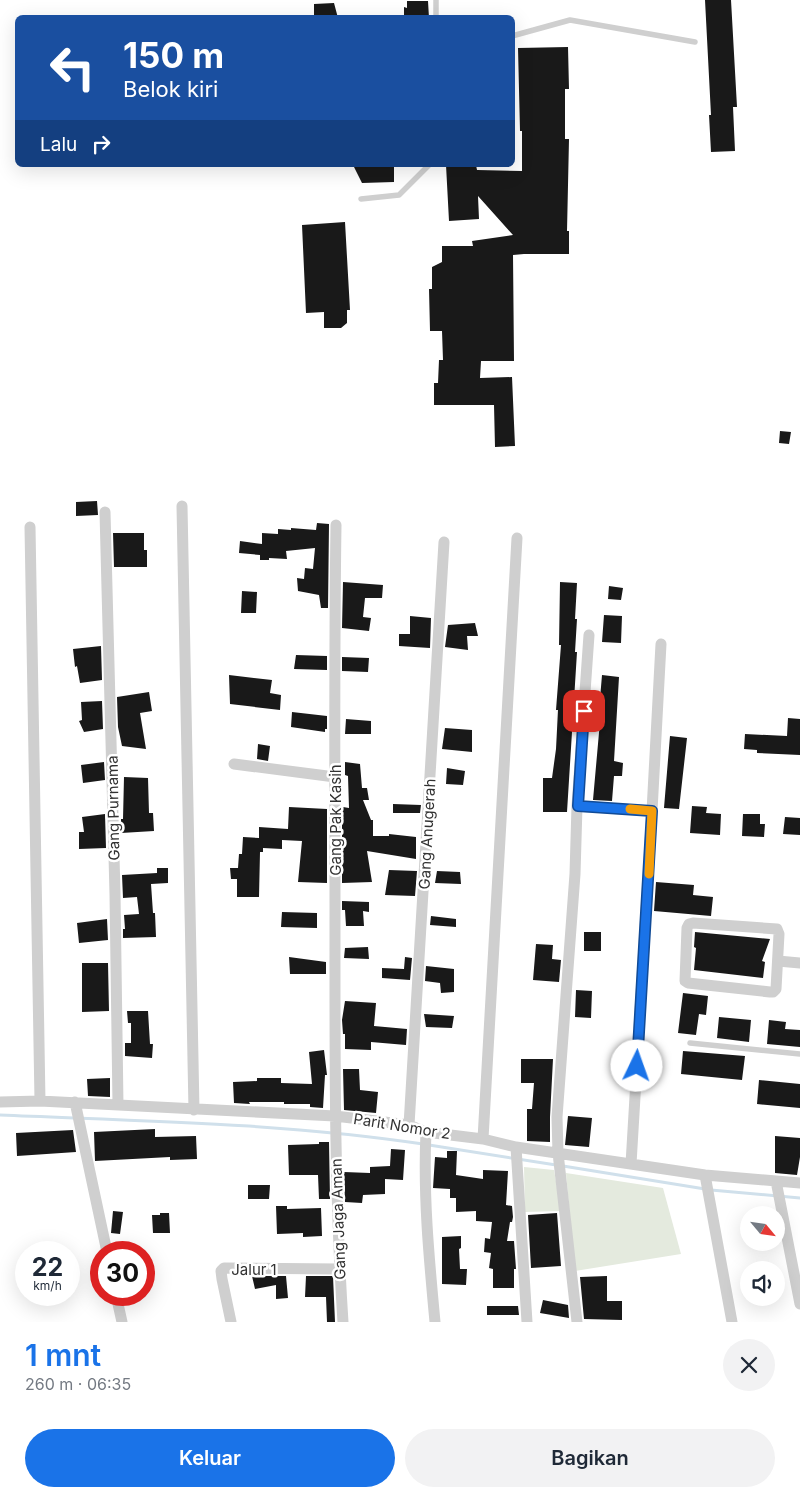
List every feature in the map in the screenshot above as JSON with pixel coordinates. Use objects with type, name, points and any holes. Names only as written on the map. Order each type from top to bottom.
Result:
[{"type":"street","points":[[182,506],[194,1110]]},
{"type":"street","name":"Gang Purnama","points":[[105,512],[115,894],[118,1105]]},
{"type":"street","name":"Gang Pak Kasih","points":[[335,1116],[336,525]]},
{"type":"street","points":[[30,527],[40,1100]]},
{"type":"street","points":[[483,1139],[517,538]]},
{"type":"street","name":"Gang Anugerah","points":[[409,1125],[444,542]]},
{"type":"street","points":[[577,1322],[558,1153],[557,1117],[576,874],[578,806],[589,635]]},
{"type":"street","points":[[631,1164],[661,644]]},
{"type":"street","points":[[234,764],[335,777]]},
{"type":"street","points":[[578,806],[652,811]]},
{"type":"street","points":[[693,923],[777,929],[779,934],[778,960],[777,986],[773,992],[688,983],[684,977],[687,928],[689,924],[693,923]]},
{"type":"street","points":[[778,960],[800,963]]},
{"type":"street","name":"Parit Nomor 2","points":[[0,1102],[40,1100],[77,1112],[118,1105],[335,1116],[409,1125],[426,1132],[483,1139],[516,1147],[705,1175],[800,1183]]},
{"type":"street","points":[[77,1112],[105,1241]]},
{"type":"street","name":"Gang Jaga Aman","points":[[335,1116],[339,1269],[343,1322]]},
{"type":"street","points":[[426,1132],[424,1167],[426,1216],[435,1322]]},
{"type":"street","points":[[516,1147],[527,1322]]},
{"type":"street","points":[[705,1175],[732,1322]]},
{"type":"street","points":[[776,1181],[800,1304]]},
{"type":"street","name":"Jalur 1","points":[[231,1322],[222,1279],[224,1268],[339,1269]]},
{"type":"street","points":[[118,1306],[122,1322]]},
{"type":"lane","points":[[436,0],[436,15]]},
{"type":"lane","points":[[515,35],[570,20],[695,42]]},
{"type":"lane","points":[[362,199],[399,195],[428,167]]},
{"type":"lane","points":[[690,1043],[800,1054]]},
{"type":"shaded area","points":[[524,1167],[554,1170],[561,1211],[525,1212]]},
{"type":"shaded area","points":[[566,1173],[663,1188],[681,1254],[575,1271]]},
{"type":"building","points":[[705,0],[731,0],[737,107],[733,107],[735,151],[711,152]]},
{"type":"building","points":[[407,1],[428,1],[429,15],[404,15],[404,7],[407,8]]},
{"type":"building","points":[[334,3],[337,15],[314,15],[314,4]]},
{"type":"building","points":[[568,47],[569,89],[565,89],[565,139],[569,139],[567,231],[569,231],[569,254],[513,255],[514,361],[481,361],[480,378],[512,377],[515,446],[495,447],[494,405],[434,405],[434,383],[438,383],[439,360],[443,360],[442,331],[430,331],[429,289],[432,289],[432,267],[442,262],[442,246],[473,246],[472,241],[513,235],[478,196],[479,219],[449,221],[446,167],[476,167],[477,170],[522,171],[518,48]]},
{"type":"building","points":[[354,167],[394,167],[394,182],[362,183]]},
{"type":"building","points":[[345,222],[350,310],[347,310],[347,323],[341,328],[324,328],[324,312],[306,313],[302,225]]},
{"type":"building","points":[[780,431],[791,432],[789,444],[779,443]]},
{"type":"building","points":[[97,501],[98,515],[76,516],[76,502]]},
{"type":"building","points":[[317,523],[329,524],[328,608],[321,608],[319,595],[298,591],[297,578],[304,579],[305,568],[313,569],[315,548],[286,551],[287,559],[269,558],[269,560],[260,560],[260,555],[239,553],[240,541],[262,544],[262,533],[278,534],[278,529],[291,530],[291,528],[316,530]]},
{"type":"building","points":[[113,533],[144,533],[147,567],[114,567]]},
{"type":"building","points":[[343,582],[383,585],[382,598],[365,598],[363,617],[371,618],[369,631],[342,628]]},
{"type":"building","points":[[560,582],[577,583],[575,652],[577,652],[567,812],[543,812],[543,778],[552,778],[556,749],[558,710],[556,710],[561,645],[559,645]]},
{"type":"building","points":[[609,586],[623,588],[621,600],[608,599]]},
{"type":"building","points":[[242,591],[257,592],[256,613],[241,613]]},
{"type":"building","points":[[604,615],[622,616],[621,643],[602,642]]},
{"type":"building","points":[[410,616],[431,618],[430,648],[399,646],[399,634],[410,634]]},
{"type":"building","points":[[475,623],[478,636],[467,636],[468,650],[445,647],[448,625]]},
{"type":"building","points":[[101,646],[102,680],[80,683],[77,666],[75,667],[73,649]]},
{"type":"building","points":[[296,655],[327,656],[327,670],[294,669]]},
{"type":"building","points":[[342,657],[369,658],[368,672],[342,671]]},
{"type":"building","points":[[229,675],[272,680],[270,693],[281,695],[280,710],[230,704]]},
{"type":"building","points":[[602,675],[619,677],[614,761],[623,763],[622,776],[614,776],[612,801],[593,800],[602,699],[600,699]]},
{"type":"building","points":[[149,692],[152,711],[140,713],[146,749],[122,746],[118,727],[117,697]]},
{"type":"building","points":[[102,701],[103,729],[84,732],[79,721],[82,720],[81,702]]},
{"type":"building","points":[[292,712],[327,716],[327,729],[325,729],[325,732],[291,727]]},
{"type":"building","points":[[788,718],[800,719],[800,755],[757,753],[757,750],[744,749],[745,734],[787,736]]},
{"type":"building","points":[[346,719],[371,721],[371,734],[345,734]]},
{"type":"building","points":[[445,728],[472,730],[472,752],[442,749]]},
{"type":"building","points":[[670,736],[687,738],[679,809],[664,808]]},
{"type":"building","points":[[258,744],[270,746],[268,761],[257,759]]},
{"type":"building","points":[[104,762],[105,780],[83,783],[81,765]]},
{"type":"building","points":[[345,762],[360,764],[362,788],[367,788],[369,800],[363,800],[371,820],[373,820],[373,836],[389,836],[389,834],[416,837],[416,859],[367,851],[372,882],[342,883],[342,809],[343,807],[349,808],[348,776],[345,775]]},
{"type":"building","points":[[447,768],[465,771],[463,785],[446,784]]},
{"type":"building","points":[[124,777],[148,778],[149,813],[153,813],[154,831],[121,833]]},
{"type":"building","points":[[393,804],[421,805],[420,813],[393,813]]},
{"type":"building","points":[[692,806],[707,807],[706,813],[721,814],[720,835],[690,833]]},
{"type":"building","points":[[289,807],[327,809],[327,883],[298,882],[302,841],[282,840],[282,849],[263,848],[263,852],[260,852],[259,897],[237,897],[237,879],[231,879],[230,868],[238,868],[239,854],[242,854],[243,837],[259,838],[259,827],[288,829]]},
{"type":"building","points":[[105,814],[106,848],[79,849],[79,832],[84,832],[82,817]]},
{"type":"building","points":[[743,814],[760,814],[760,824],[765,824],[764,837],[742,836]]},
{"type":"building","points":[[785,817],[800,818],[800,835],[783,834]]},
{"type":"building","points":[[157,868],[168,868],[168,883],[151,884],[156,937],[123,938],[123,929],[125,929],[124,915],[139,914],[137,897],[123,898],[122,875],[157,873]]},
{"type":"building","points":[[389,870],[417,871],[415,896],[385,895]]},
{"type":"building","points":[[437,871],[460,872],[461,884],[435,883]]},
{"type":"building","points":[[656,882],[694,885],[693,895],[713,897],[711,916],[654,911]]},
{"type":"building","points":[[342,901],[369,902],[369,912],[363,911],[364,926],[346,926],[345,910],[342,910]]},
{"type":"building","points":[[282,912],[317,913],[317,928],[281,927]]},
{"type":"building","points":[[431,916],[456,919],[456,927],[430,925]]},
{"type":"building","points":[[107,919],[108,940],[79,943],[77,923]]},
{"type":"building","points":[[584,932],[601,932],[601,951],[584,951]]},
{"type":"building","points":[[695,932],[770,939],[762,961],[765,962],[763,978],[694,970]]},
{"type":"building","points":[[536,944],[553,945],[552,959],[561,960],[559,982],[533,980]]},
{"type":"building","points":[[368,947],[369,959],[344,958],[345,948]]},
{"type":"building","points":[[289,957],[326,962],[326,974],[290,974]]},
{"type":"building","points":[[405,957],[412,958],[410,980],[382,978],[382,968],[404,969]]},
{"type":"building","points":[[82,963],[108,963],[109,1011],[82,1012]]},
{"type":"building","points":[[426,966],[454,969],[454,992],[441,993],[440,983],[425,981]]},
{"type":"building","points":[[576,990],[592,991],[591,1018],[575,1017]]},
{"type":"building","points":[[683,993],[708,996],[706,1015],[699,1014],[696,1035],[678,1033]]},
{"type":"building","points":[[345,1001],[376,1003],[374,1026],[407,1029],[406,1045],[371,1042],[371,1050],[345,1049],[345,1034],[343,1034],[342,1020]]},
{"type":"building","points":[[127,1011],[148,1011],[150,1044],[153,1044],[152,1058],[125,1056],[125,1043],[131,1043],[131,1023],[128,1023]]},
{"type":"building","points":[[424,1014],[454,1016],[452,1028],[426,1027]]},
{"type":"building","points":[[719,1017],[751,1020],[749,1042],[717,1038]]},
{"type":"building","points":[[769,1020],[786,1022],[785,1029],[800,1030],[800,1047],[767,1044]]},
{"type":"building","points":[[324,1050],[327,1075],[325,1075],[323,1108],[310,1107],[310,1104],[284,1104],[284,1102],[234,1103],[233,1082],[257,1081],[257,1078],[281,1078],[281,1083],[312,1084],[309,1052]]},
{"type":"building","points":[[683,1051],[745,1056],[742,1080],[681,1074]]},
{"type":"building","points":[[521,1059],[553,1059],[550,1142],[527,1141],[527,1109],[532,1109],[534,1083],[521,1083]]},
{"type":"building","points":[[343,1069],[359,1069],[360,1090],[378,1092],[376,1113],[344,1110]]},
{"type":"building","points":[[110,1078],[110,1097],[88,1096],[87,1079]]},
{"type":"building","points":[[759,1080],[800,1084],[800,1108],[757,1104]]},
{"type":"building","points":[[568,1116],[592,1118],[589,1147],[565,1145]]},
{"type":"building","points":[[155,1129],[155,1137],[196,1136],[197,1159],[170,1160],[170,1157],[95,1161],[94,1132]]},
{"type":"building","points":[[73,1130],[76,1152],[17,1156],[16,1133]]},
{"type":"building","points":[[775,1136],[800,1138],[800,1157],[797,1175],[775,1173]]},
{"type":"building","points":[[319,1142],[329,1142],[330,1199],[319,1199],[318,1175],[289,1175],[288,1145],[319,1144]]},
{"type":"building","points":[[391,1149],[405,1150],[403,1180],[385,1179],[385,1194],[363,1195],[362,1203],[345,1202],[344,1172],[370,1173],[370,1167],[390,1166]]},
{"type":"building","points":[[447,1151],[457,1151],[456,1175],[483,1179],[483,1170],[508,1171],[506,1205],[512,1206],[513,1217],[512,1222],[510,1222],[507,1241],[514,1241],[516,1269],[514,1269],[514,1288],[493,1288],[493,1269],[489,1268],[491,1253],[484,1252],[485,1238],[490,1239],[492,1222],[476,1221],[476,1211],[456,1212],[456,1198],[450,1198],[450,1189],[433,1188],[435,1157],[447,1158]]},
{"type":"building","points":[[248,1185],[270,1185],[269,1199],[248,1199]]},
{"type":"building","points":[[276,1206],[287,1206],[287,1209],[321,1208],[322,1236],[303,1237],[303,1233],[277,1234]]},
{"type":"building","points":[[113,1211],[123,1212],[120,1234],[111,1233]]},
{"type":"building","points":[[160,1213],[169,1213],[170,1233],[153,1233],[152,1215],[160,1215]]},
{"type":"building","points":[[557,1213],[561,1266],[531,1268],[528,1215]]},
{"type":"building","points":[[461,1236],[461,1248],[459,1249],[460,1269],[467,1269],[466,1285],[442,1284],[442,1237]]},
{"type":"building","points":[[252,1276],[286,1276],[288,1298],[276,1299],[276,1285],[255,1289]]},
{"type":"building","points":[[306,1276],[333,1276],[335,1322],[327,1322],[326,1297],[305,1297]]},
{"type":"building","points":[[607,1276],[607,1301],[622,1301],[622,1320],[584,1319],[580,1277]]},
{"type":"building","points":[[543,1300],[568,1305],[569,1318],[540,1313]]},
{"type":"building","points":[[487,1306],[518,1306],[519,1315],[487,1315]]},
{"type":"waterway","points":[[0,1115],[265,1127],[318,1131],[423,1144]]},
{"type":"waterway","points":[[429,1145],[556,1165]]},
{"type":"waterway","points":[[563,1166],[705,1189]]},
{"type":"waterway","points":[[711,1190],[800,1198]]},
{"type":"slow traffic","points":[[630,809],[652,811],[649,874]]},
{"type":"route","points":[[584,711],[578,806],[652,811],[637,1066]]}]
